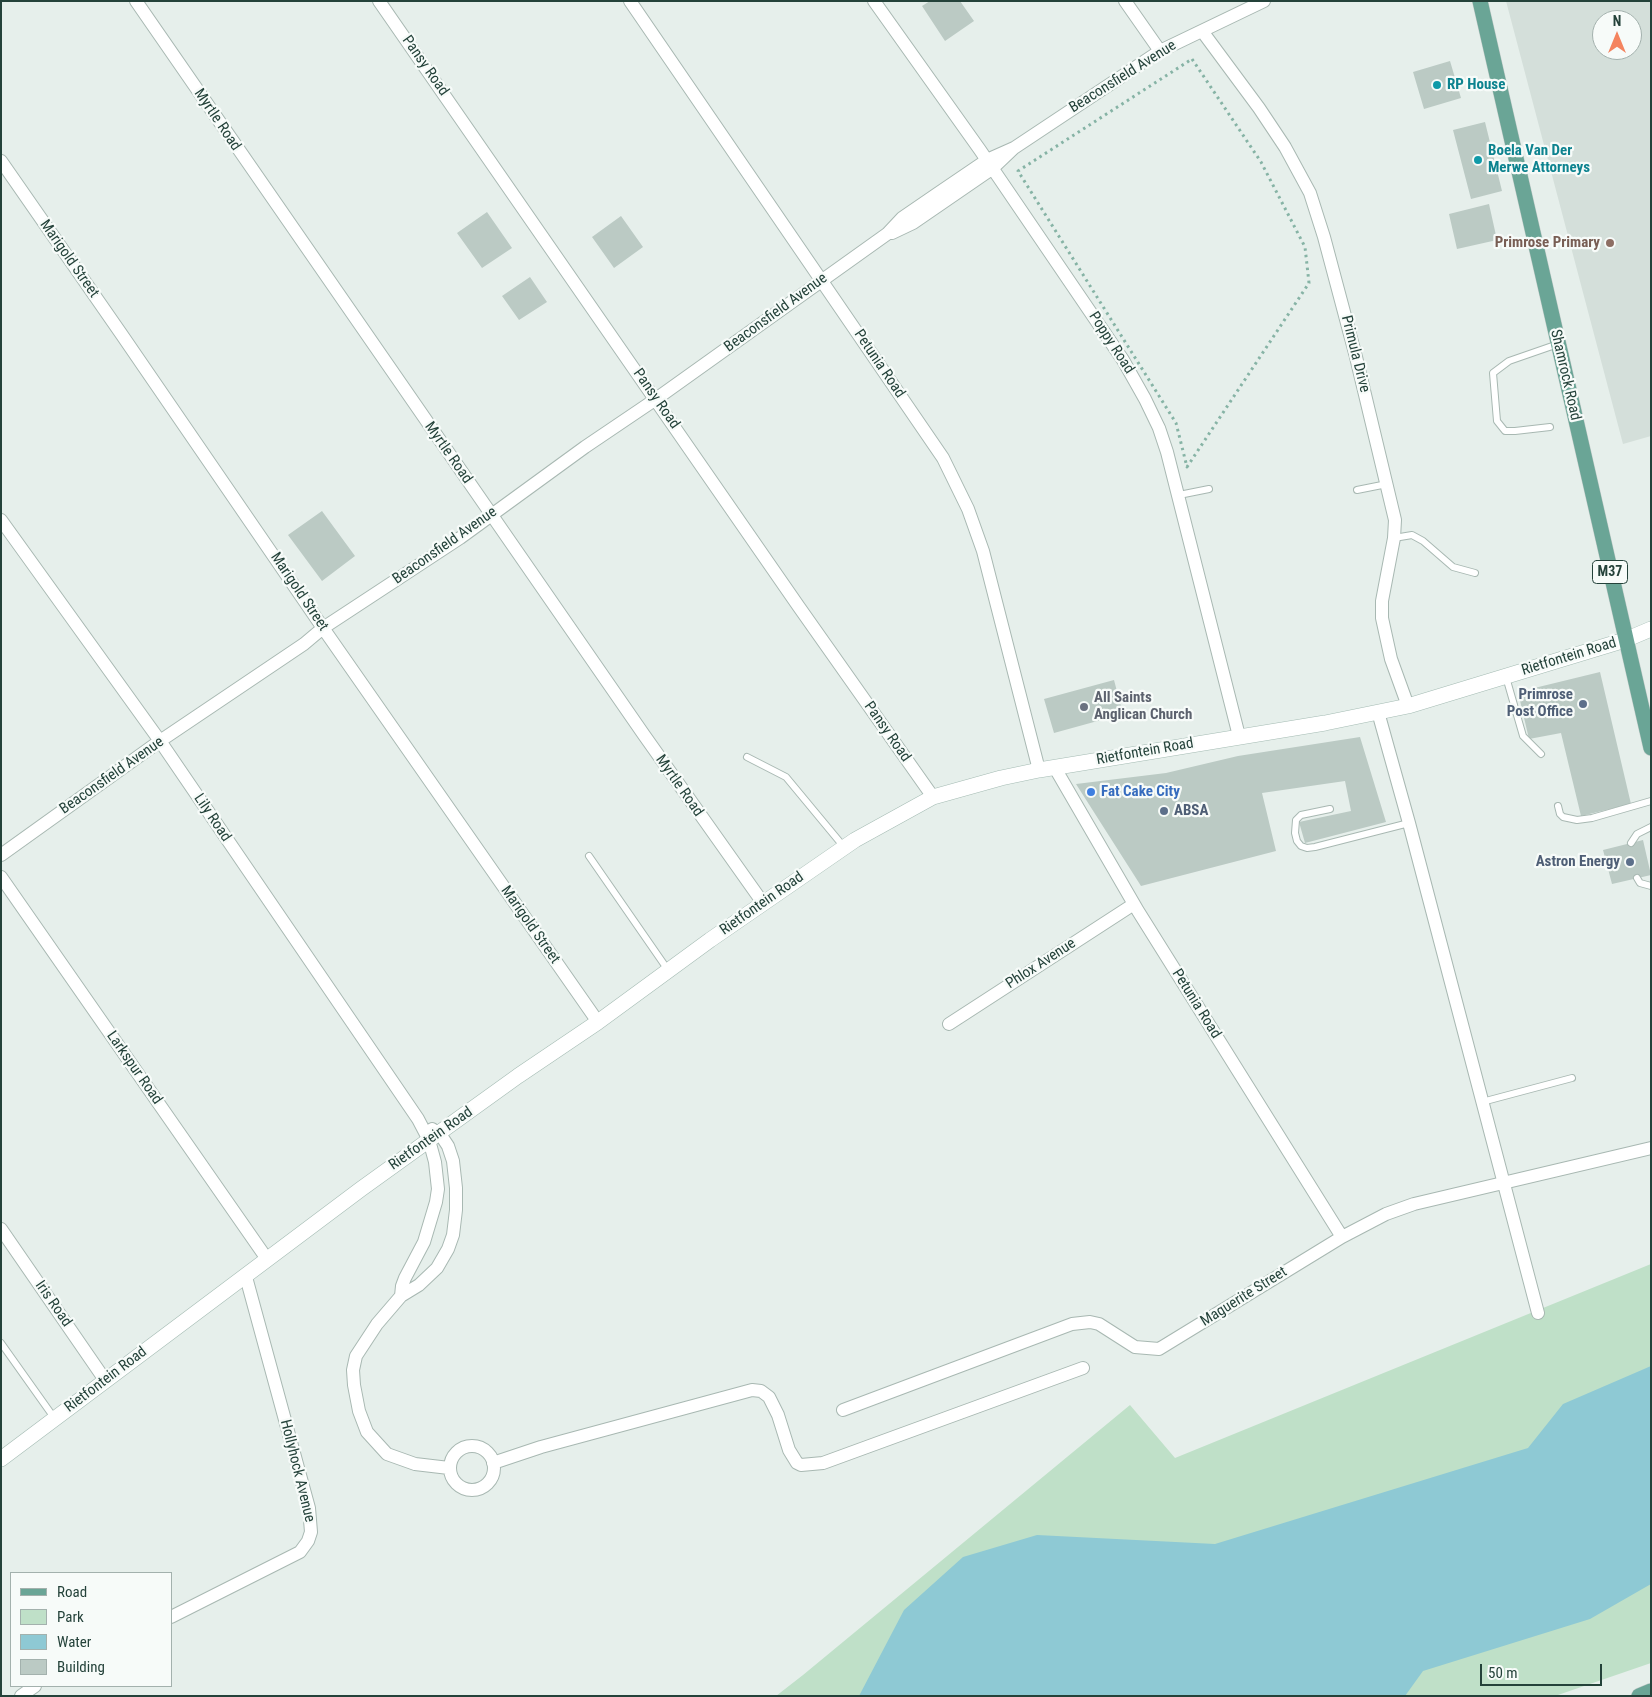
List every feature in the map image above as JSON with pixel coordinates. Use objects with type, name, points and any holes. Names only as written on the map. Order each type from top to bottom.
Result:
[{"type":"main road","name":"Shamrock Road","points":[[1480,1],[1651,748]]},
{"type":"main road","points":[[1639,1696],[1651,1691]]},
{"type":"street","name":"Myrtle Road","points":[[136,1],[644,735],[763,903]]},
{"type":"street","name":"Pansy Road","points":[[380,1],[656,399],[798,608],[932,796]]},
{"type":"street","name":"Petunia Road","points":[[630,1],[943,458],[968,509],[983,551],[1039,770]]},
{"type":"street","name":"Poppy Road","points":[[874,1],[990,164],[1122,360],[1145,399],[1159,428],[1178,495],[1239,736]]},
{"type":"street","points":[[1125,1],[1160,51]]},
{"type":"street","name":"Beaconsfield Avenue","points":[[1,854],[160,741],[304,644],[323,628],[460,538],[585,447],[656,399],[887,234],[913,223],[990,164],[1160,51],[1264,1]]},
{"type":"street","name":"Primula Drive","points":[[1202,31],[1259,108],[1310,193],[1338,285],[1395,520],[1394,538],[1382,601],[1382,618],[1391,659],[1408,706]]},
{"type":"street","name":"Marigold Street","points":[[1,161],[598,1022]]},
{"type":"street","name":"Lily Road","points":[[1,520],[160,741],[418,1119],[435,1137]]},
{"type":"street","name":"Rietfontein Road","points":[[1,1459],[246,1277],[267,1259],[518,1076],[598,1022],[844,847],[932,796],[1039,770],[1325,723],[1408,706],[1625,640],[1651,629]]},
{"type":"street","points":[[1378,712],[1538,1313]]},
{"type":"street","name":"Petunia Road","points":[[1055,768],[1134,904],[1342,1237]]},
{"type":"street","name":"Larkspur Road","points":[[1,877],[267,1259]]},
{"type":"street","name":"Phlox Avenue","points":[[949,1024],[1134,904]]},
{"type":"street","points":[[435,1137],[448,1146],[453,1161],[456,1188],[453,1235],[448,1249],[437,1268],[419,1286],[401,1296],[377,1324],[356,1356],[354,1385],[359,1411],[367,1432],[387,1454],[415,1464],[450,1468]]},
{"type":"street","points":[[401,1296],[405,1278],[424,1242],[436,1202],[438,1189],[435,1137]]},
{"type":"street","name":"Maguerite Street","points":[[843,1410],[1072,1324],[1090,1322],[1099,1324],[1135,1347],[1159,1349],[1342,1237],[1386,1214],[1414,1204],[1651,1148]]},
{"type":"street","name":"Iris Road","points":[[1,1229],[105,1380]]},
{"type":"street","name":"Hollyhock Avenue","points":[[172,1616],[300,1552],[308,1541],[311,1532],[309,1508],[246,1277]]},
{"type":"street","points":[[493,1463],[541,1447],[752,1390],[761,1391],[769,1397],[778,1415],[789,1450],[796,1463],[801,1465],[823,1463],[1083,1368]]},
{"type":"street","points":[[474,1446],[483,1449],[490,1455],[493,1463],[490,1481],[483,1487],[474,1490],[465,1489],[457,1484],[451,1477],[450,1468],[451,1459],[465,1447],[474,1446]]},
{"type":"street","points":[[21,1696],[34,1687]]},
{"type":"lane","points":[[1550,426],[1505,431],[1497,421],[1493,373],[1509,361],[1558,344]]},
{"type":"lane","points":[[1357,490],[1387,484]]},
{"type":"lane","points":[[1178,495],[1210,489]]},
{"type":"lane","points":[[1394,538],[1412,535],[1454,568],[1474,573]]},
{"type":"lane","points":[[1506,677],[1523,736],[1541,754]]},
{"type":"lane","points":[[747,757],[786,778],[844,847]]},
{"type":"lane","points":[[1558,806],[1563,817],[1577,820],[1651,801]]},
{"type":"lane","points":[[1330,808],[1302,815],[1296,820],[1295,833],[1300,846],[1307,848],[1316,847],[1409,823]]},
{"type":"lane","points":[[1631,843],[1637,834],[1651,827]]},
{"type":"lane","points":[[589,856],[668,971]]},
{"type":"lane","points":[[1637,878],[1640,883],[1651,886]]},
{"type":"lane","points":[[1482,1102],[1572,1078]]},
{"type":"lane","points":[[1,1342],[55,1418]]},
{"type":"path","points":[[1192,59],[1262,162],[1305,247],[1309,283],[1187,467],[1176,423],[1018,171],[1192,59]]},
{"type":"shaded area","name":"Primrose Primary","points":[[1506,1],[1651,1],[1651,436],[1623,444]]},
{"type":"green space","points":[[1651,1264],[1651,1663],[1555,1696],[776,1696],[1130,1405],[1175,1458]]},
{"type":"water","points":[[1651,1366],[1651,1584],[1590,1619],[1423,1671],[1405,1696],[859,1696],[904,1610],[963,1557],[1037,1535],[1215,1544],[1528,1448],[1563,1404]]},
{"type":"building","points":[[930,1],[960,1],[974,21],[945,41],[922,6]]},
{"type":"building","name":"RP House","points":[[1450,61],[1461,98],[1424,109],[1413,72]]},
{"type":"building","name":"Boela Van Der Merwe Attorneys","points":[[1485,122],[1502,191],[1471,199],[1453,130]]},
{"type":"building","points":[[1489,204],[1497,240],[1457,249],[1449,214]]},
{"type":"building","points":[[487,212],[512,248],[482,268],[457,233]]},
{"type":"building","points":[[621,216],[643,247],[614,268],[592,237]]},
{"type":"building","points":[[530,277],[547,302],[519,320],[502,296]]},
{"type":"building","points":[[322,511],[355,556],[322,581],[288,535]]},
{"type":"building","points":[[1600,672],[1631,804],[1581,816],[1561,733],[1529,739],[1518,692]]},
{"type":"building","name":"All Saints Anglican Church","points":[[1114,680],[1123,714],[1054,733],[1044,699]]},
{"type":"building","points":[[1360,737],[1386,822],[1305,843],[1299,822],[1351,811],[1345,781],[1262,793],[1276,851],[1141,886],[1076,784],[1166,773],[1238,756]]},
{"type":"building","points":[[1643,840],[1651,875],[1612,884],[1603,850]]},
{"type":"place","name":"RP House","points":[[1437,85]]},
{"type":"place","name":"Boela Van Der Merwe Attorneys","points":[[1478,160]]},
{"type":"place","name":"Primrose Primary","points":[[1610,243]]},
{"type":"place","name":"Primrose Post Office","points":[[1583,704]]},
{"type":"place","name":"All Saints Anglican Church","points":[[1084,707]]},
{"type":"place","name":"Fat Cake City","points":[[1091,792]]},
{"type":"place","name":"ABSA","points":[[1164,811]]},
{"type":"place","name":"Astron Energy","points":[[1630,862]]}]
